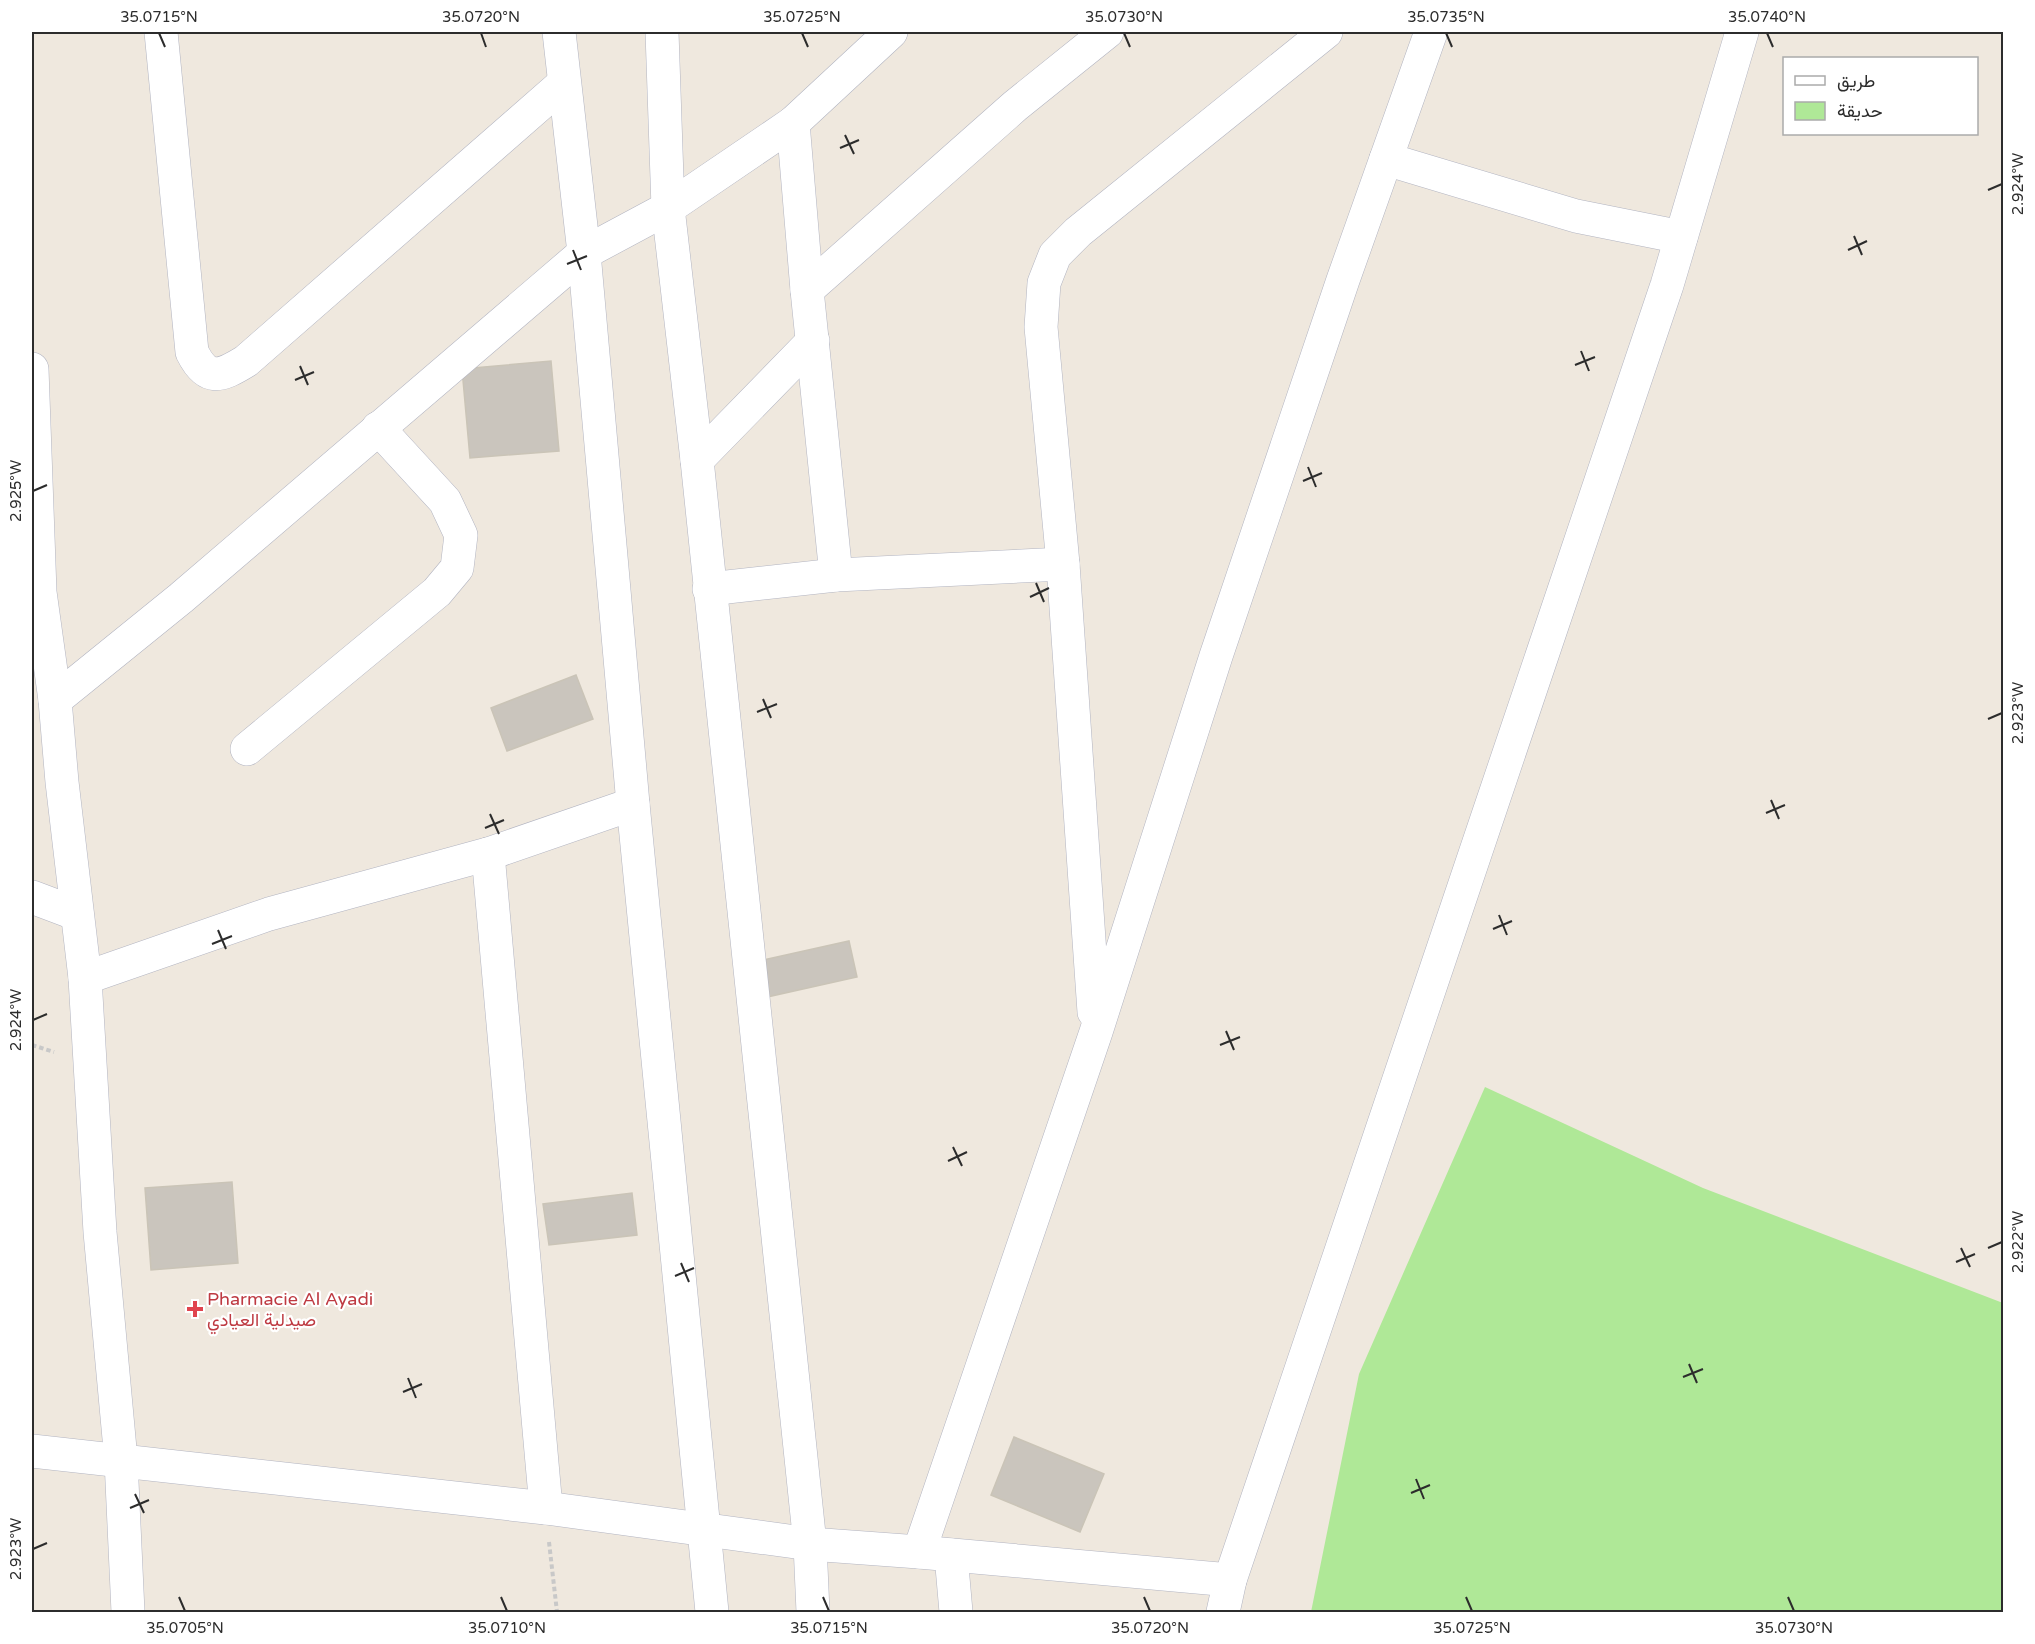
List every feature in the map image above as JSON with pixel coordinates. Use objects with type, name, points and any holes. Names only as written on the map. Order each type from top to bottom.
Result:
[{"type":"street","points":[[161,32],[192,352],[199,366],[211,374],[227,373],[246,361],[563,84]]},
{"type":"street","points":[[559,32],[563,84],[584,253],[633,804],[712,1612]]},
{"type":"street","points":[[662,32],[668,208],[697,460],[810,1544],[813,1612]]},
{"type":"street","points":[[55,700],[181,598],[584,253],[668,208],[793,123],[891,32]]},
{"type":"street","points":[[807,290],[1015,106],[1107,32]]},
{"type":"street","points":[[1096,1032],[1063,564],[1041,327],[1044,283],[1055,255],[1078,232],[1326,32]]},
{"type":"street","points":[[919,1552],[1096,1032],[1216,656],[1343,280],[1431,32]]},
{"type":"street","points":[[1223,1612],[1230,1580],[1664,297],[1742,32]]},
{"type":"street","points":[[793,123],[807,290],[836,575]]},
{"type":"street","points":[[1386,159],[1575,216],[1681,237]]},
{"type":"street","points":[[697,460],[813,341]]},
{"type":"street","points":[[32,369],[36,585],[55,700],[85,978],[100,1232],[121,1460],[128,1612]]},
{"type":"street","points":[[247,749],[437,592],[458,568],[461,535],[445,501],[378,428]]},
{"type":"street","points":[[709,589],[836,575],[1063,564]]},
{"type":"street","points":[[85,978],[269,914],[488,854],[633,804]]},
{"type":"street","points":[[488,854],[546,1508]]},
{"type":"street","points":[[32,897],[77,914]]},
{"type":"street","points":[[32,1451],[546,1508],[810,1544],[1230,1580]]},
{"type":"street","points":[[951,1555],[956,1612]]},
{"type":"path","points":[[546,1508],[556,1612]]},
{"type":"green space","points":[[1485,1087],[1703,1188],[2003,1303],[2003,1612],[1311,1612],[1359,1374]]},
{"type":"building","points":[[551,361],[559,451],[470,458],[462,369]]},
{"type":"building","points":[[576,675],[593,719],[507,751],[491,708]]},
{"type":"building","points":[[849,941],[857,977],[767,997],[759,961]]},
{"type":"building","points":[[232,1182],[238,1263],[151,1270],[145,1188]]},
{"type":"building","points":[[632,1193],[637,1235],[549,1245],[543,1204]]},
{"type":"building","points":[[1014,1437],[1104,1474],[1080,1532],[991,1495]]},
{"type":"place","name":"Pharmacie Al Ayadi صيدلية العيادي","points":[[195,1309]]}]
